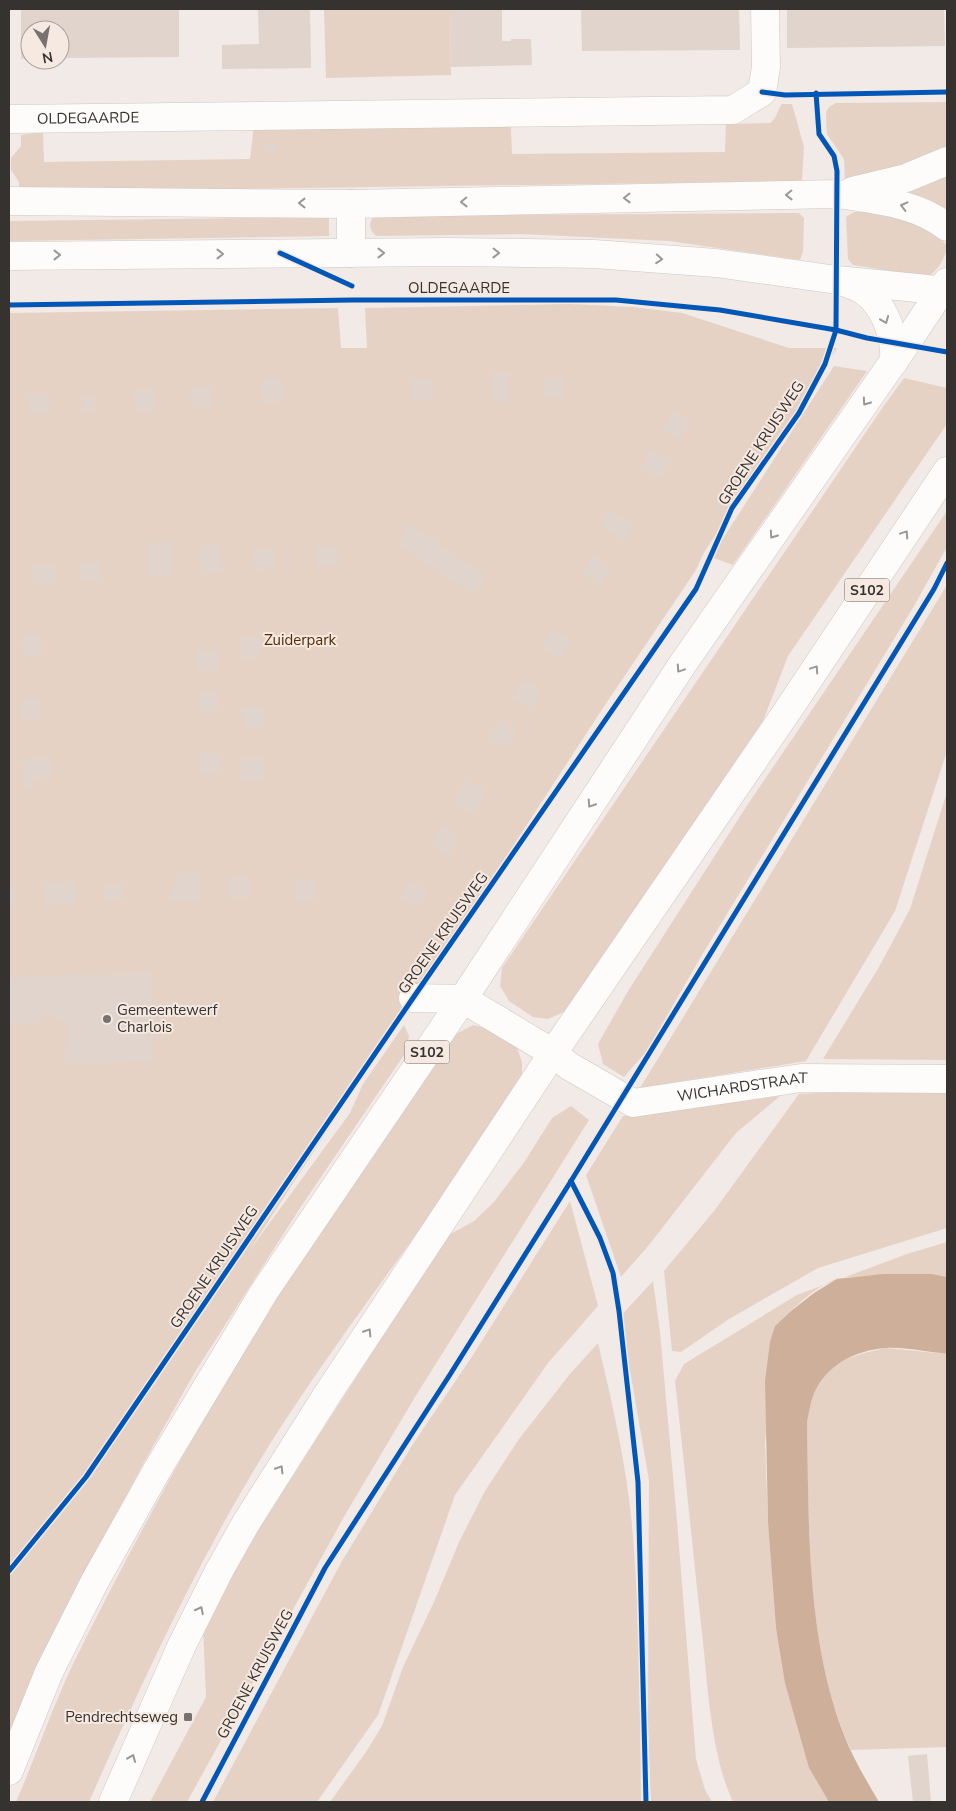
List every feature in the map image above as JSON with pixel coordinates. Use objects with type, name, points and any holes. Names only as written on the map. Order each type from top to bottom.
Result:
[{"type":"main road","name":"OLDEGAARDE","points":[[9,119],[734,110],[762,92],[766,67],[765,9]]},
{"type":"main road","points":[[838,194],[906,178],[947,161]]},
{"type":"main road","points":[[9,201],[351,204],[838,194],[889,202],[916,209],[947,227]]},
{"type":"main road","points":[[351,204],[351,253]]},
{"type":"main road","points":[[9,256],[351,253],[594,254],[716,263],[837,280],[945,288]]},
{"type":"main road","points":[[837,280],[864,290],[878,305],[885,318],[895,350],[894,362]]},
{"type":"main road","name":"S102","points":[[9,1771],[50,1672],[95,1581],[156,1472],[264,1292],[463,999],[682,665],[945,288]]},
{"type":"main road","name":"S102","points":[[113,1802],[182,1645],[219,1571],[246,1523],[327,1395],[553,1053],[788,710],[947,471]]},
{"type":"main road","name":"GROENE KRUISWEG","points":[[413,998],[463,999],[553,1053]]},
{"type":"main road","name":"WICHARDSTRAAT","points":[[553,1053],[570,1066],[633,1103],[801,1078],[947,1079]]},
{"type":"green space","points":[[324,9],[450,9],[451,75],[326,78]]},
{"type":"green space","points":[[947,102],[947,153],[845,180],[844,159],[827,134],[826,113],[829,107],[836,103]]},
{"type":"green space","points":[[782,104],[792,104],[804,147],[802,181],[19,192],[19,182],[11,170],[11,158],[21,146],[21,135],[43,132],[44,162],[250,159],[254,125],[508,121],[511,127],[512,154],[725,152],[726,124],[770,123]]},
{"type":"green space","points":[[947,173],[947,214],[912,196],[905,189]]},
{"type":"green space","points":[[854,212],[892,216],[926,230],[947,245],[941,263],[927,277],[853,265],[848,259],[846,217]]},
{"type":"green space","points":[[799,213],[804,218],[803,252],[800,260],[669,241],[522,234],[376,236],[370,225],[373,217],[381,216]]},
{"type":"green space","points":[[329,217],[329,236],[9,241],[9,221]]},
{"type":"green space","name":"Zuiderpark","points":[[570,304],[633,307],[682,313],[789,348],[837,348],[703,554],[696,570],[603,708],[249,1251],[350,1113],[363,1084],[404,1025],[409,1036],[406,1052],[302,1205],[195,1372],[142,1466],[74,1595],[9,1733],[9,313],[338,308],[341,348],[367,348],[365,308]]},
{"type":"green space","points":[[834,366],[867,371],[733,565],[711,557]]},
{"type":"green space","points":[[904,378],[947,388],[947,424],[788,656],[763,721],[566,1011],[548,1019],[533,1017],[509,1001],[500,986],[502,968]]},
{"type":"green space","points":[[947,511],[947,547],[914,606],[702,955],[646,1052],[624,1077],[603,1064],[598,1044],[628,991],[748,804]]},
{"type":"green space","points":[[947,585],[947,751],[895,911],[806,1061],[640,1088]]},
{"type":"green space","points":[[947,792],[947,1060],[823,1059],[879,967],[910,909]]},
{"type":"green space","points":[[473,1025],[489,1029],[516,1045],[522,1062],[522,1078],[444,1195],[316,1374],[251,1475],[185,1595],[89,1802],[16,1802],[74,1662],[145,1524],[221,1389],[297,1266],[364,1166],[456,1034]]},
{"type":"green space","points":[[880,1090],[947,1091],[947,1228],[818,1268],[729,1319],[681,1352],[672,1351],[664,1271],[714,1211],[799,1094]]},
{"type":"green space","points":[[780,1096],[736,1133],[649,1245],[621,1277],[586,1175],[623,1116]]},
{"type":"green space","points":[[571,1106],[589,1120],[415,1397],[345,1515],[187,1802],[150,1802],[206,1697],[203,1626],[262,1524],[447,1236],[474,1221],[494,1202],[525,1161],[552,1118]]},
{"type":"green space","points":[[570,1201],[598,1306],[548,1363],[455,1495],[378,1715],[317,1802],[213,1802],[342,1561],[413,1444],[473,1355]]},
{"type":"green space","points":[[947,1242],[947,1277],[903,1274],[844,1278],[907,1254]]},
{"type":"green space","points":[[844,1278],[824,1285],[836,1279]]},
{"type":"green space","points":[[653,1281],[660,1332],[696,1759],[705,1790],[712,1802],[651,1802],[648,1723],[649,1480],[631,1376],[617,1320]]},
{"type":"green space","points":[[824,1285],[811,1293],[775,1326],[765,1444],[768,1523],[776,1628],[809,1768],[829,1802],[733,1802],[720,1765],[712,1724],[675,1381],[684,1364],[797,1295]]},
{"type":"green space","points":[[598,1343],[624,1463],[631,1512],[638,1636],[641,1802],[330,1802],[382,1726],[403,1667],[434,1602],[459,1542],[485,1491],[519,1439],[570,1374]]},
{"type":"green space","points":[[886,1348],[947,1354],[947,1747],[851,1750],[836,1712],[825,1672],[817,1631],[808,1505],[807,1422],[811,1401],[826,1374],[842,1361]]},
{"type":"shaded area","points":[[883,1274],[931,1274],[947,1277],[947,1354],[893,1348],[874,1349],[863,1352],[842,1361],[833,1368],[818,1385],[811,1402],[807,1422],[808,1501],[812,1580],[822,1659],[844,1735],[879,1802],[829,1802],[809,1768],[785,1683],[776,1628],[768,1523],[765,1381],[770,1342],[775,1326],[791,1311],[814,1293],[837,1279]]},
{"type":"building","points":[[179,9],[179,57],[70,58],[70,20],[21,20],[21,10]]},
{"type":"building","points":[[258,9],[310,9],[311,68],[222,69],[222,45],[259,44]]},
{"type":"building","points":[[450,9],[502,9],[502,41],[531,39],[532,65],[451,67]]},
{"type":"building","points":[[581,9],[739,9],[740,50],[582,51]]},
{"type":"building","points":[[787,9],[944,9],[945,46],[787,48]]},
{"type":"building","points":[[265,143],[278,143],[278,154],[265,153]]},
{"type":"building","points":[[510,372],[510,401],[491,401],[491,373]]},
{"type":"building","points":[[543,377],[564,377],[565,398],[544,398]]},
{"type":"building","points":[[431,379],[432,399],[411,400],[410,381]]},
{"type":"building","points":[[283,380],[283,402],[262,402],[261,381]]},
{"type":"building","points":[[212,386],[213,407],[191,408],[190,387]]},
{"type":"building","points":[[156,389],[157,410],[135,411],[133,390]]},
{"type":"building","points":[[49,393],[50,414],[30,414],[29,394]]},
{"type":"building","points":[[95,395],[95,412],[82,412],[82,396]]},
{"type":"building","points":[[673,411],[690,421],[680,438],[663,430]]},
{"type":"building","points":[[651,450],[670,461],[660,479],[641,468]]},
{"type":"building","points":[[609,510],[635,524],[625,541],[600,527]]},
{"type":"building","points":[[410,524],[486,576],[474,595],[397,543]]},
{"type":"building","points":[[171,542],[173,575],[148,577],[146,543]]},
{"type":"building","points":[[221,544],[223,572],[202,574],[200,546]]},
{"type":"building","points":[[337,545],[338,566],[316,567],[315,546]]},
{"type":"building","points":[[274,549],[275,569],[255,571],[253,550]]},
{"type":"building","points":[[593,555],[611,566],[601,585],[582,574]]},
{"type":"building","points":[[100,561],[101,580],[81,582],[80,563]]},
{"type":"building","points":[[54,564],[56,585],[34,586],[32,565]]},
{"type":"building","points":[[551,630],[570,640],[560,659],[541,648]]},
{"type":"building","points":[[41,635],[43,654],[23,656],[21,636]]},
{"type":"building","points":[[239,637],[260,637],[261,658],[240,658]]},
{"type":"building","points":[[218,649],[219,671],[198,672],[196,650]]},
{"type":"building","points":[[523,680],[542,691],[532,709],[512,698]]},
{"type":"building","points":[[218,691],[219,710],[199,711],[199,692]]},
{"type":"building","points":[[41,699],[42,719],[22,720],[21,701]]},
{"type":"building","points":[[263,707],[264,728],[243,729],[241,708]]},
{"type":"building","points":[[500,721],[517,731],[507,748],[490,739]]},
{"type":"building","points":[[200,753],[222,753],[222,773],[201,774]]},
{"type":"building","points":[[52,757],[53,777],[32,779],[32,786],[24,787],[22,759]]},
{"type":"building","points":[[263,757],[265,781],[241,781],[240,758]]},
{"type":"building","points":[[466,780],[487,791],[474,814],[453,803]]},
{"type":"building","points":[[441,827],[458,837],[449,855],[432,845]]},
{"type":"building","points":[[200,872],[201,899],[170,900],[170,888],[176,887],[175,873]]},
{"type":"building","points":[[250,877],[251,898],[229,898],[229,878]]},
{"type":"building","points":[[297,878],[318,881],[316,901],[295,899]]},
{"type":"building","points":[[411,880],[428,890],[418,907],[400,897]]},
{"type":"building","points":[[75,881],[76,903],[45,905],[44,883]]},
{"type":"building","points":[[125,884],[126,899],[106,900],[105,885]]},
{"type":"building","points":[[9,886],[16,886],[17,906],[9,906]]},
{"type":"building","name":"Gemeentewerf Charlois","points":[[151,973],[154,1062],[64,1064],[63,1048],[69,1036],[68,1027],[63,1021],[51,1015],[43,1017],[36,1023],[9,1024],[9,977]]},
{"type":"building","points":[[927,1754],[931,1802],[913,1802],[908,1756]]},
{"type":"cycle path","points":[[762,92],[785,95],[947,92]]},
{"type":"cycle path","points":[[9,1571],[86,1477],[413,998],[696,589],[732,508],[799,413],[825,364],[836,330],[837,171],[834,156],[819,134],[816,93]]},
{"type":"cycle path","points":[[280,253],[352,286]]},
{"type":"cycle path","points":[[9,305],[352,300],[616,300],[720,310],[947,352]]},
{"type":"cycle path","points":[[202,1802],[325,1568],[451,1373],[571,1181],[934,589],[947,563]]},
{"type":"cycle path","points":[[571,1181],[600,1238],[613,1273],[619,1311],[638,1482],[646,1802]]},
{"type":"place","name":"Gemeentewerf Charlois","points":[[107,1019]]},
{"type":"place","name":"Pendrechtseweg","points":[[188,1717]]}]
